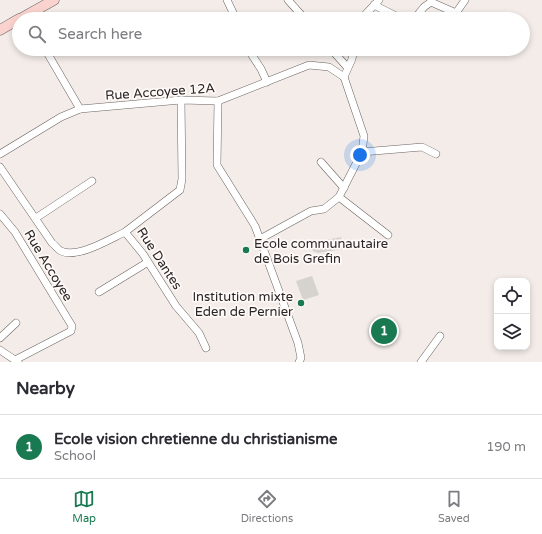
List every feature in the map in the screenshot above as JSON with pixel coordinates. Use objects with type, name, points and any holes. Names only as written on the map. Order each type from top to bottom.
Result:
[{"type":"street","points":[[33,12],[54,0]]},
{"type":"street","points":[[227,0],[233,12]]},
{"type":"street","points":[[288,0],[299,12]]},
{"type":"street","points":[[457,12],[465,0]]},
{"type":"street","points":[[420,12],[431,2],[454,12]]},
{"type":"street","points":[[368,12],[376,3],[390,12]]},
{"type":"street","points":[[0,30],[12,24]]},
{"type":"street","points":[[48,56],[80,109]]},
{"type":"street","points":[[253,56],[267,82]]},
{"type":"street","points":[[337,56],[347,67]]},
{"type":"street","points":[[260,239],[311,211],[324,209],[339,197],[344,188],[362,152],[364,136],[344,77],[353,56]]},
{"type":"street","name":"Rue Accoyee 12A","points":[[0,154],[61,117],[80,109],[181,100],[218,101],[309,65],[329,67],[344,77]]},
{"type":"street","name":"Rue Dantes","points":[[181,100],[182,179],[180,190],[125,232],[148,262],[176,306],[199,333],[206,348]]},
{"type":"street","points":[[218,101],[217,165],[255,226],[298,343],[301,358],[299,362]]},
{"type":"street","points":[[362,152],[422,147],[436,154]]},
{"type":"street","points":[[321,162],[344,188]]},
{"type":"street","points":[[0,167],[52,243],[61,251],[74,253],[89,249],[125,232]]},
{"type":"street","points":[[36,218],[92,181]]},
{"type":"street","points":[[339,197],[388,235]]},
{"type":"street","name":"Rue Accoyee","points":[[0,214],[15,232],[72,326],[71,331],[17,361]]},
{"type":"street","points":[[99,292],[148,262]]},
{"type":"street","points":[[0,338],[16,323]]},
{"type":"street","points":[[420,362],[440,336]]},
{"type":"street","points":[[0,350],[17,361]]},
{"type":"building","points":[[341,237],[343,249],[318,253],[313,251],[311,248],[316,242]]},
{"type":"building","points":[[312,276],[319,295],[303,300],[296,281]]},
{"type":"place","name":"Ecole communautaire de Bois Grefin","points":[[246,250]]},
{"type":"place","name":"Institution mixte Eden de Pernier","points":[[301,303]]},
{"type":"place","name":"Ecole vision chretienne du christianisme","points":[[384,331]]}]
